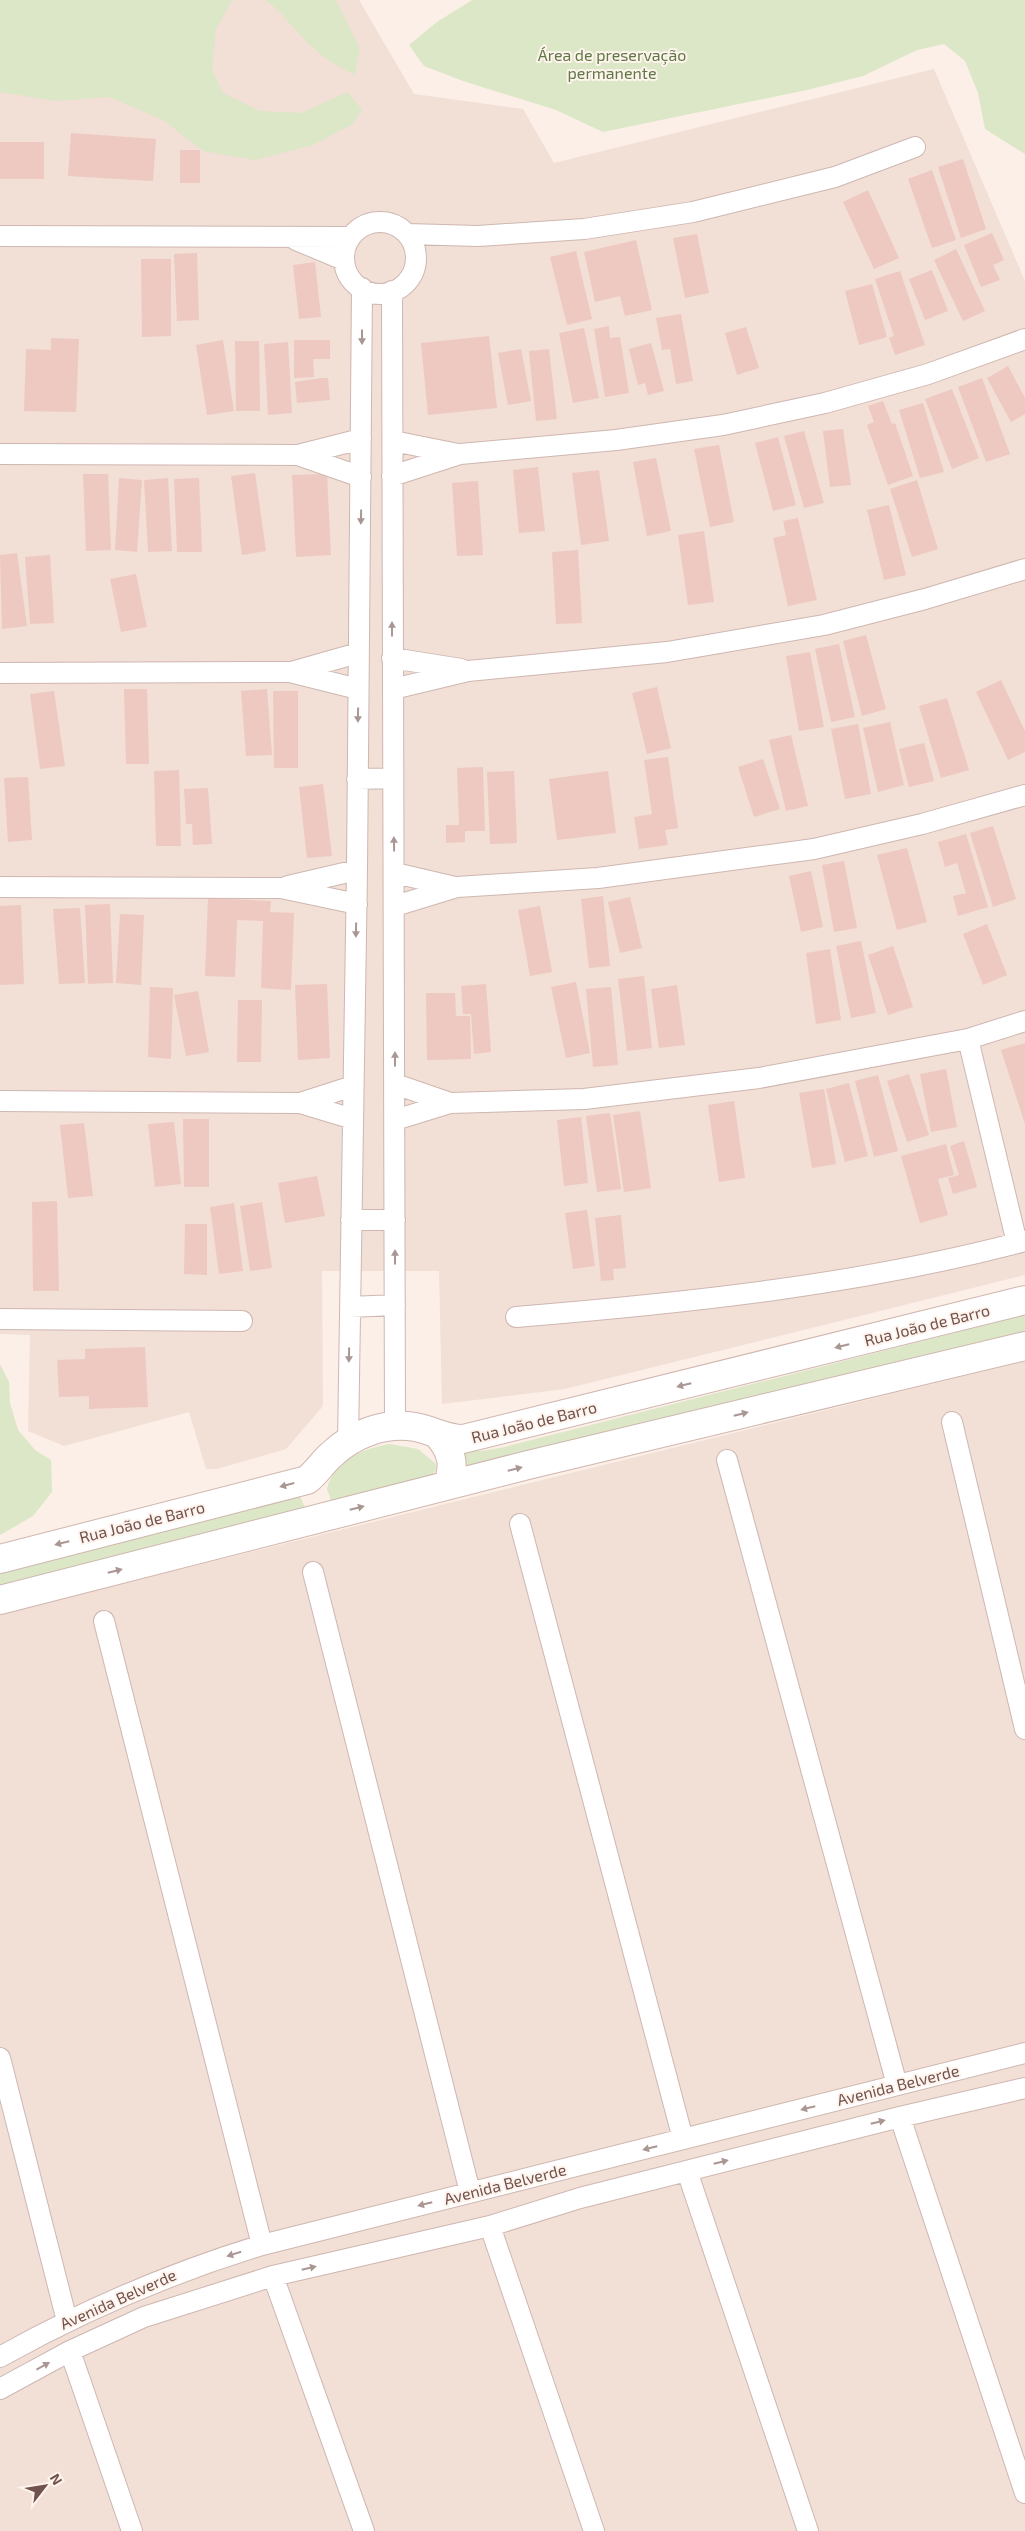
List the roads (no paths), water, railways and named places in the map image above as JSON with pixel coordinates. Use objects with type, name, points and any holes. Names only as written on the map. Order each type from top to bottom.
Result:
[{"type":"street","points":[[408,234],[416,254],[416,266],[403,286],[392,292],[377,293],[362,288],[350,276],[344,260],[351,237],[357,230],[374,222],[392,224],[408,234],[478,236],[584,229],[693,212],[835,177],[916,147]]},
{"type":"street","points":[[0,236],[351,237]]},
{"type":"street","points":[[285,236],[344,260]]},
{"type":"street","points":[[416,254],[478,236]]},
{"type":"street","points":[[348,1442],[357,870],[356,779],[362,288]]},
{"type":"street","points":[[392,292],[395,1426]]},
{"type":"street","points":[[392,476],[460,454],[616,440],[723,425],[825,403],[928,374],[1025,339]]},
{"type":"street","points":[[0,454],[298,455],[361,439]]},
{"type":"street","points":[[393,441],[460,454]]},
{"type":"street","points":[[298,455],[361,477]]},
{"type":"street","points":[[393,689],[468,671],[667,652],[824,625],[925,599],[1025,569]]},
{"type":"street","points":[[290,672],[358,653]]},
{"type":"street","points":[[392,658],[468,671]]},
{"type":"street","points":[[0,673],[290,672],[358,689]]},
{"type":"street","points":[[356,779],[393,778]]},
{"type":"street","points":[[395,906],[457,887],[598,878],[814,849],[922,824],[1025,795]]},
{"type":"street","points":[[281,888],[357,870]]},
{"type":"street","points":[[395,873],[457,887]]},
{"type":"street","points":[[0,887],[281,888],[356,904]]},
{"type":"street","points":[[395,1120],[450,1104],[584,1099],[759,1078],[968,1039],[1025,1021]]},
{"type":"street","points":[[516,1316],[650,1306],[785,1289],[1021,1242],[968,1039]]},
{"type":"street","points":[[395,1084],[450,1104]]},
{"type":"street","points":[[300,1103],[353,1086]]},
{"type":"street","points":[[0,1101],[300,1103],[353,1119]]},
{"type":"street","points":[[351,1220],[395,1220]]},
{"type":"street","name":"Rua João de Barro","points":[[0,1559],[307,1480],[318,1471],[330,1456],[348,1442],[373,1430],[395,1426],[417,1428],[438,1435],[463,1439],[1025,1300]]},
{"type":"street","points":[[350,1307],[395,1305]]},
{"type":"street","points":[[0,1319],[242,1321]]},
{"type":"street","points":[[0,1600],[448,1485],[1025,1346]]},
{"type":"street","points":[[952,1422],[1025,1729]]},
{"type":"street","points":[[438,1435],[445,1444],[452,1462],[448,1485]]},
{"type":"street","points":[[727,1460],[897,2085]]},
{"type":"street","points":[[318,1471],[316,1495],[319,1503],[331,1515]]},
{"type":"street","points":[[520,1524],[683,2139]]},
{"type":"street","points":[[313,1572],[470,2192]]},
{"type":"street","points":[[104,1621],[262,2245]]},
{"type":"street","points":[[990,2095],[996,2077],[1001,2071],[1025,2053]]},
{"type":"street","name":"Avenida Belverde","points":[[0,2356],[67,2321],[146,2285],[208,2261],[262,2245],[470,2192],[548,2175],[1025,2053]]},
{"type":"street","points":[[0,2058],[67,2321]]},
{"type":"street","points":[[943,2106],[964,2095],[969,2088],[964,2074],[958,2070]]},
{"type":"street","name":"Avenida Belverde","points":[[0,2390],[70,2351],[113,2331],[176,2306],[273,2276],[490,2226],[580,2198],[943,2106],[1025,2088]]},
{"type":"street","points":[[900,2117],[1025,2493]]},
{"type":"street","points":[[580,2198],[592,2174],[618,2156]]},
{"type":"street","points":[[687,2171],[808,2531]]},
{"type":"street","points":[[525,2215],[552,2197],[555,2188],[548,2175]]},
{"type":"street","points":[[490,2226],[594,2531]]},
{"type":"street","points":[[176,2306],[188,2280],[208,2261]]},
{"type":"street","points":[[273,2276],[364,2531]]},
{"type":"street","points":[[113,2331],[148,2307],[152,2296],[146,2285]]},
{"type":"street","points":[[70,2351],[132,2531]]},
{"type":"park label","name":"Área de preservação permanente","points":[[612,64]]}]
